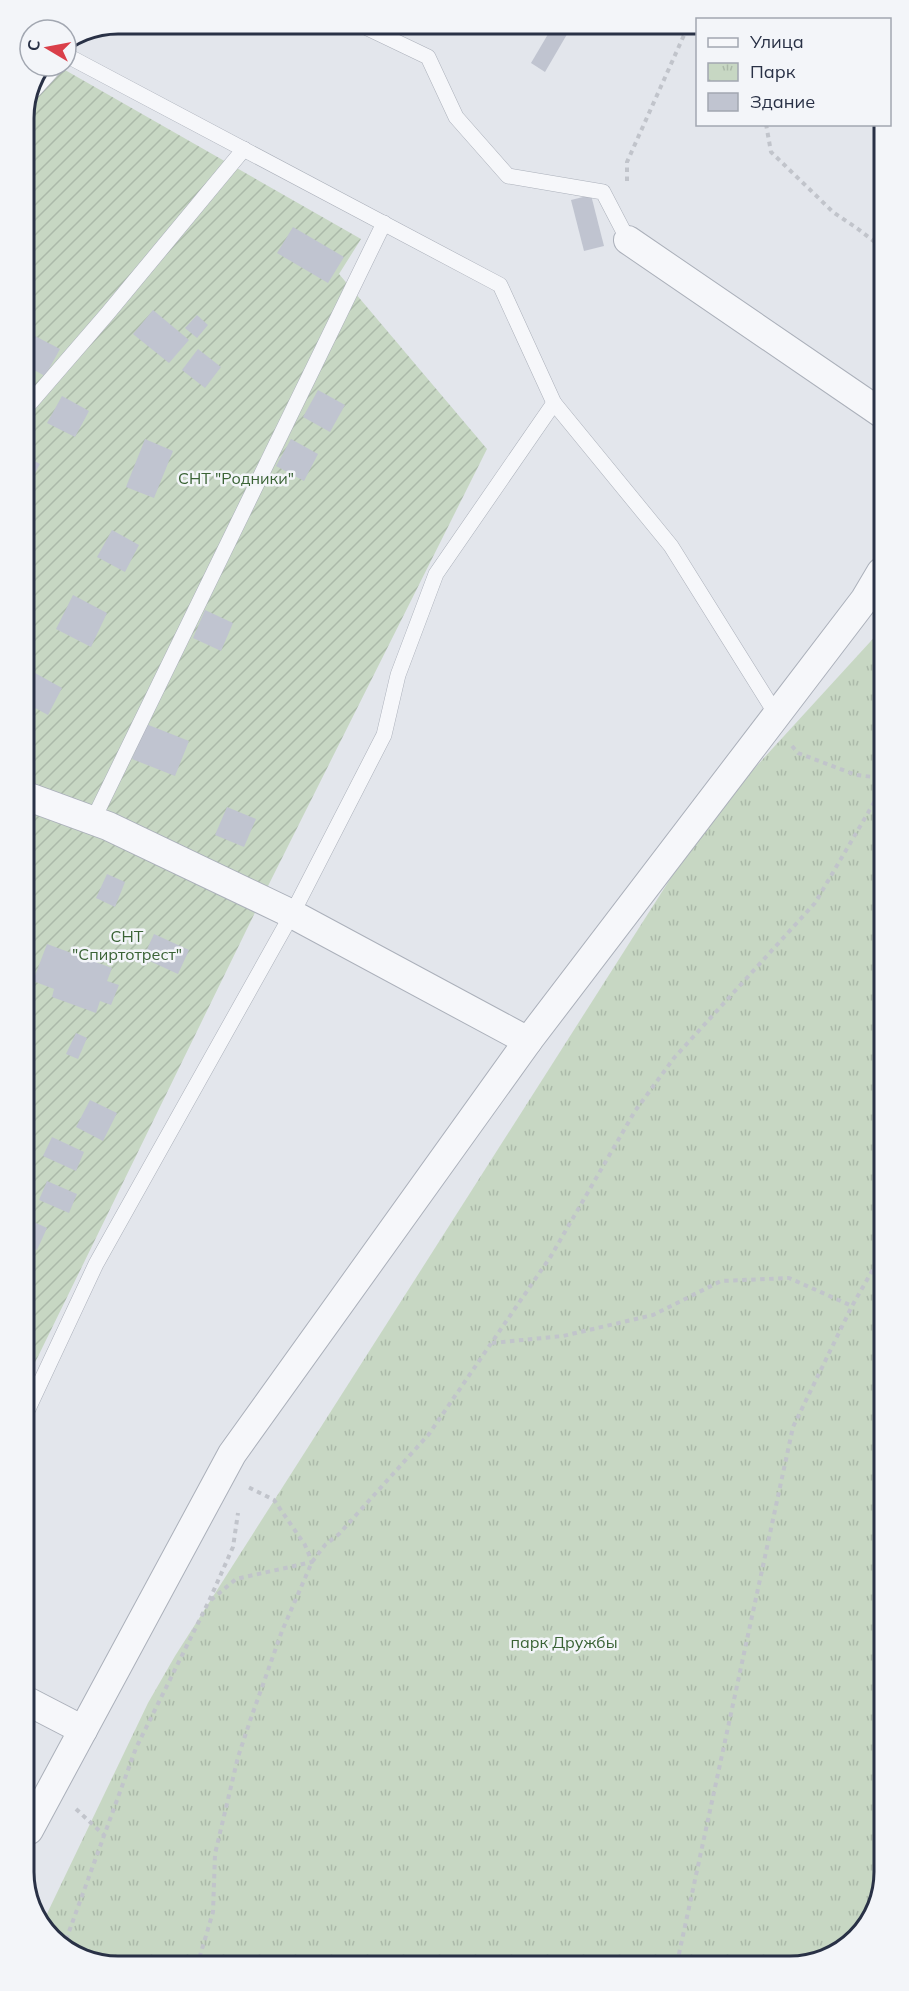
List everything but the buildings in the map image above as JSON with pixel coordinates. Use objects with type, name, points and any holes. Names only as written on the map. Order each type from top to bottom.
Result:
[{"type":"street","points":[[628,240],[874,408]]},
{"type":"street","points":[[34,1821],[232,1454],[528,1041],[865,599],[874,584]]},
{"type":"street","points":[[35,799],[108,826],[292,914],[528,1041]]},
{"type":"street","points":[[34,1705],[83,1730]]},
{"type":"lane","points":[[381,34],[428,57],[456,117],[508,176],[603,192],[628,240]]},
{"type":"lane","points":[[78,61],[500,285],[554,403],[671,546],[776,714]]},
{"type":"lane","points":[[35,398],[244,149]]},
{"type":"lane","points":[[93,820],[384,223]]},
{"type":"lane","points":[[34,1396],[96,1264],[292,914],[384,735],[398,675],[436,574],[554,403]]},
{"type":"path","points":[[627,184],[627,162],[684,35]]},
{"type":"path","points":[[766,126],[771,152],[833,212],[874,241]]},
{"type":"path","points":[[776,714],[783,737],[798,753],[855,775],[874,777]]},
{"type":"path","points":[[200,1956],[213,1912],[215,1854],[238,1757],[282,1630],[312,1562],[324,1545],[339,1534],[429,1434],[550,1256],[635,1111],[674,1058],[815,903],[874,803]]},
{"type":"path","points":[[679,1956],[793,1427],[852,1306],[874,1268]]},
{"type":"path","points":[[491,1343],[563,1336],[653,1315],[721,1281],[789,1278],[852,1306]]},
{"type":"path","points":[[243,1484],[274,1500],[305,1545],[312,1562]]},
{"type":"path","points":[[66,1939],[136,1748],[209,1601],[233,1547],[239,1504]]},
{"type":"path","points":[[209,1601],[236,1579],[312,1562]]},
{"type":"green space","name":"СНТ \"Родники\"","points":[[78,77],[361,239],[339,274],[487,449],[265,892],[34,1364],[35,113],[37,97],[45,78]]},
{"type":"green space","name":"парк Дружбы","points":[[874,638],[874,1872],[873,1889],[863,1914],[850,1932],[832,1945],[807,1955],[790,1956],[113,1956],[91,1952],[76,1945],[59,1932],[46,1915],[148,1703],[175,1656],[709,818]]},
{"type":"park label","name":"СНТ \"Спиртотрест\"","points":[[127,945]]}]
